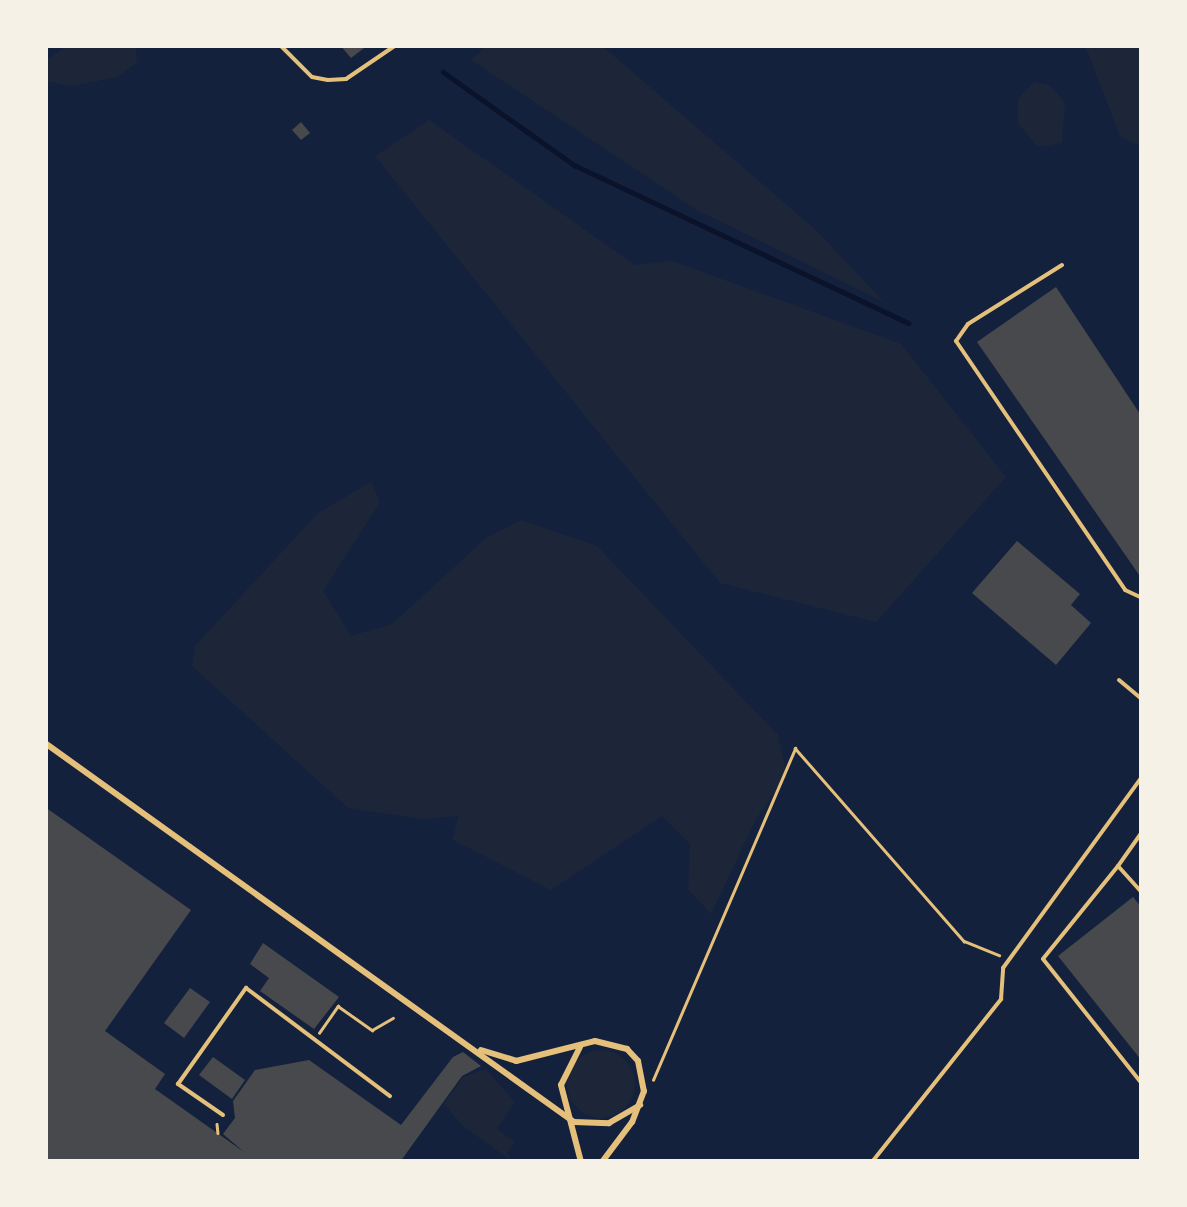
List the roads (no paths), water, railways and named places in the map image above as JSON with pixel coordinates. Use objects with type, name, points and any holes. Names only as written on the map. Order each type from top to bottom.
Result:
[{"type":"street","points":[[45,743],[480,1050],[574,1122],[609,1123],[640,1105]]},
{"type":"street","points":[[480,1050],[537,1060],[612,1041],[627,1049],[638,1062],[644,1091],[640,1105],[602,1162]]},
{"type":"street","points":[[581,1046],[561,1086],[574,1122],[581,1162]]},
{"type":"lane","points":[[280,45],[312,77],[328,80],[346,79],[396,45]]},
{"type":"lane","points":[[1062,265],[968,324],[956,341],[1125,590],[1142,598]]},
{"type":"lane","points":[[1119,680],[1142,699]]},
{"type":"lane","points":[[872,1162],[1001,999],[1010,956],[1142,777]]},
{"type":"lane","points":[[1142,832],[1043,959],[1142,1083]]},
{"type":"lane","points":[[1118,866],[1142,893]]},
{"type":"lane","points":[[223,1115],[178,1084],[246,988],[390,1096]]},
{"type":"waterway","points":[[443,72],[574,165],[909,323]]}]
